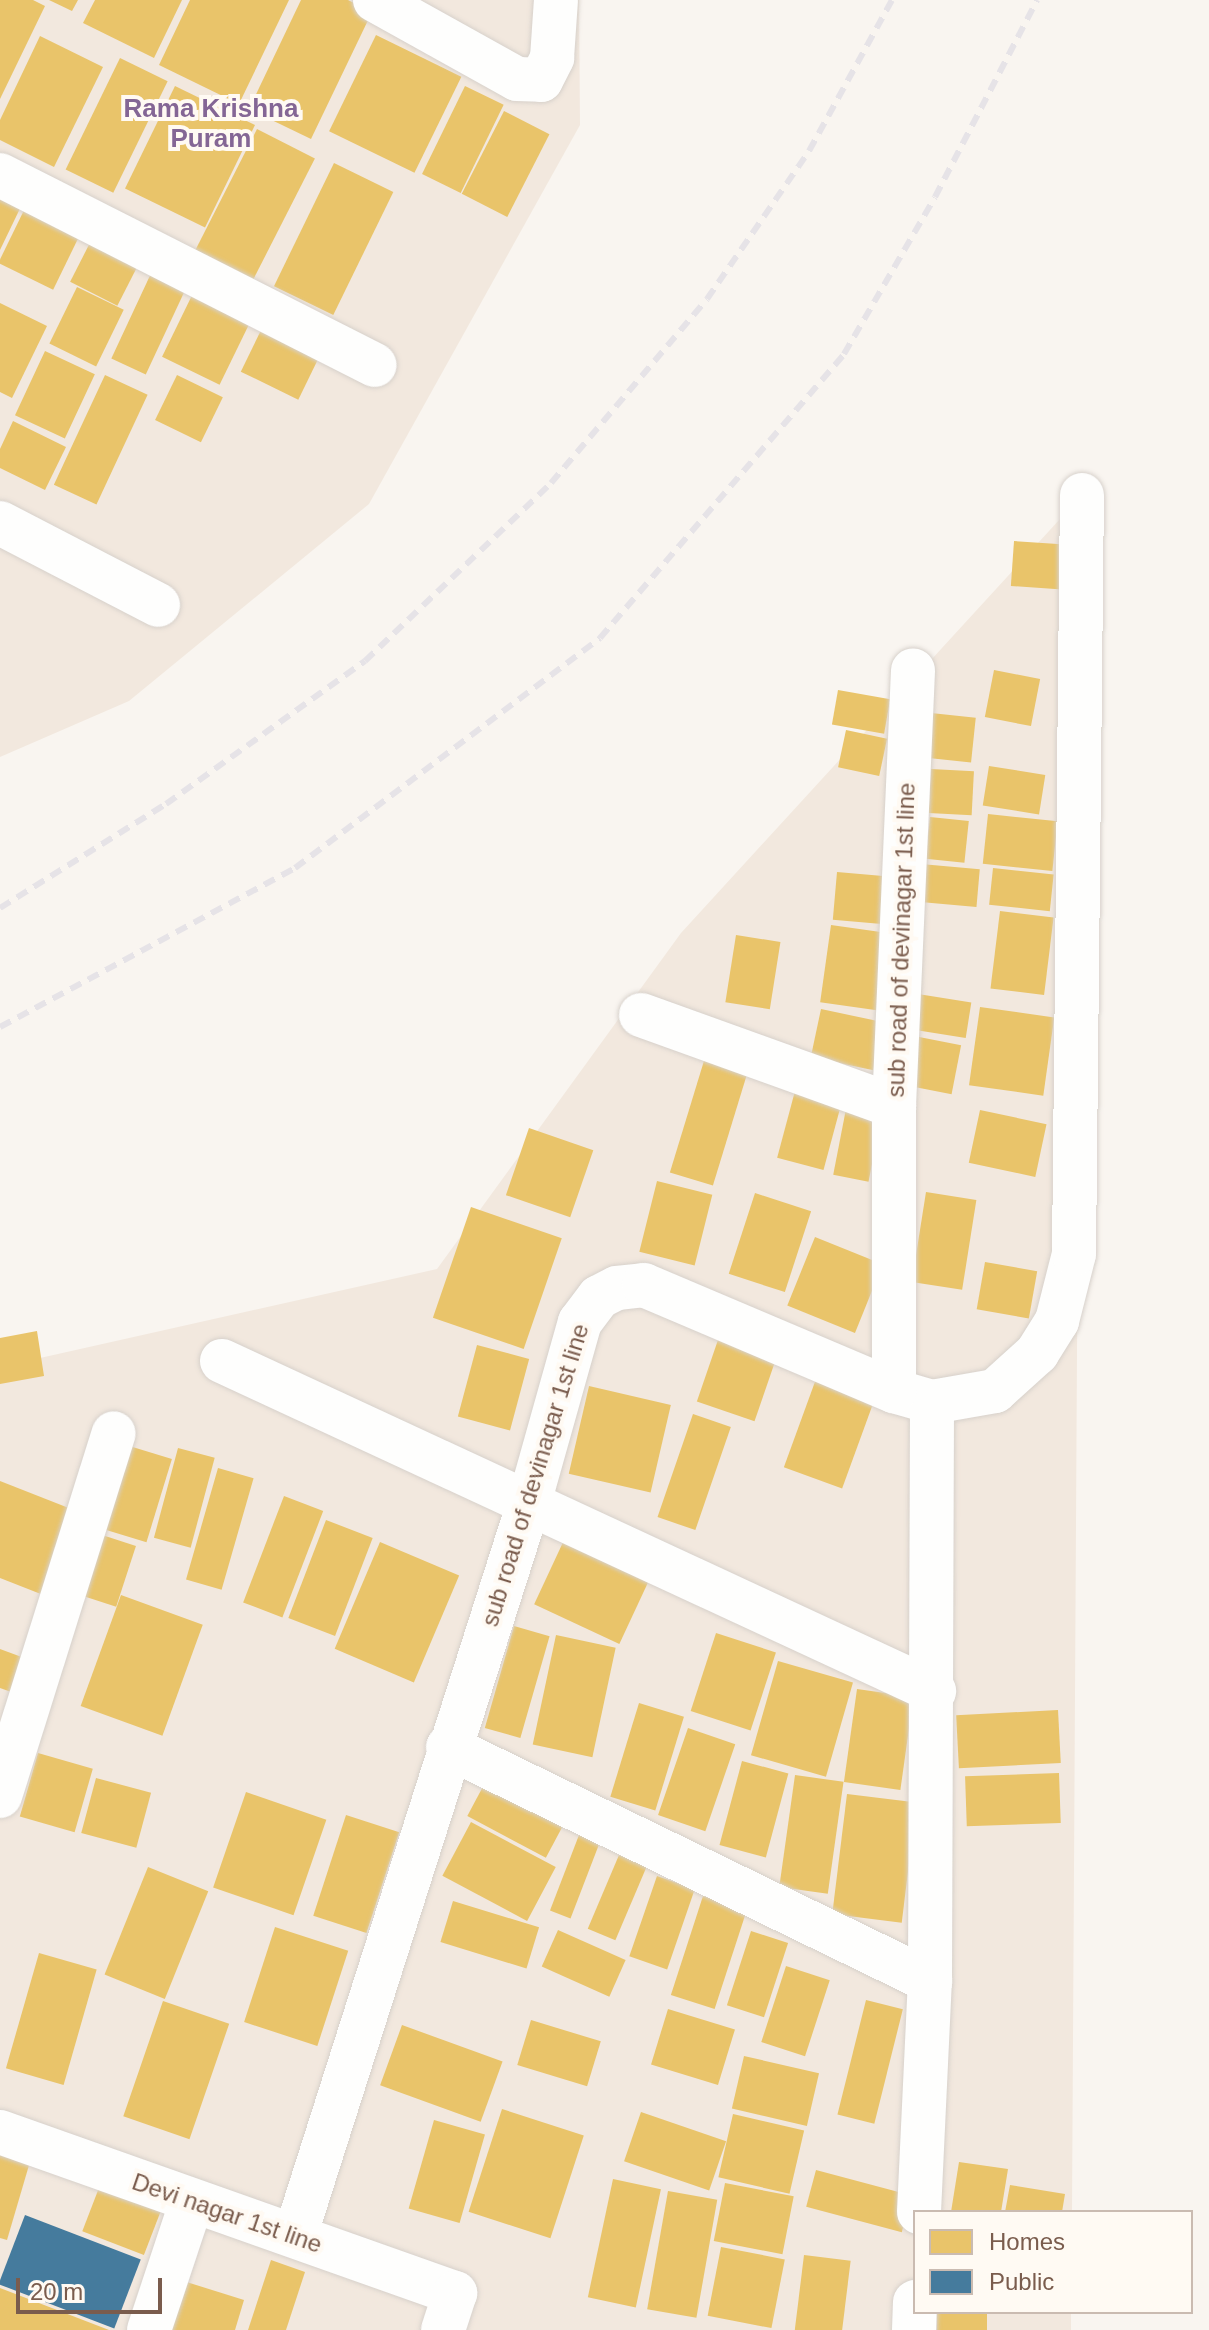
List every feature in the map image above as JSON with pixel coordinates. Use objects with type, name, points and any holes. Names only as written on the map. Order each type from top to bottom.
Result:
[{"type":"street","points":[[375,0],[517,79],[541,80],[552,58],[556,0]]},
{"type":"street","points":[[0,175],[375,365]]},
{"type":"street","points":[[919,2210],[930,1981],[934,1691],[913,1397],[995,1391],[1037,1353],[1057,1321],[1074,1254],[1082,495]]},
{"type":"street","points":[[0,523],[158,605]]},
{"type":"street","name":"sub road of devinagar 1st line","points":[[295,2236],[448,1747],[529,1503],[580,1322],[599,1297],[617,1288],[644,1285],[913,1397],[894,1106],[913,670]]},
{"type":"street","points":[[641,1015],[894,1106]]},
{"type":"street","points":[[222,1361],[934,1691]]},
{"type":"street","points":[[0,1796],[114,1433]]},
{"type":"street","points":[[448,1747],[930,1981]]},
{"type":"street","name":"Devi nagar 1st line","points":[[0,2132],[295,2236],[449,2312]]},
{"type":"street","points":[[149,2330],[192,2201]]},
{"type":"shaded area","points":[[0,0],[579,0],[580,125],[369,504],[129,701],[0,757]]},
{"type":"shaded area","points":[[1082,495],[1072,2210],[913,2210],[913,2314],[1071,2314],[1071,2330],[0,2330],[0,1367],[437,1269],[681,933]]},
{"type":"building: Homes","points":[[0,0],[33,0],[45,6],[0,99]]},
{"type":"building: Homes","points":[[49,0],[78,0],[72,11]]},
{"type":"building: Homes","points":[[95,0],[182,0],[154,58],[83,23]]},
{"type":"building: Homes","points":[[190,0],[289,0],[239,104],[159,65]]},
{"type":"building: Homes","points":[[301,0],[348,0],[372,12],[311,139],[249,109]]},
{"type":"building: Homes","points":[[376,35],[461,77],[414,173],[329,131]]},
{"type":"building: Homes","points":[[40,36],[103,67],[54,167],[0,140],[0,120]]},
{"type":"building: Homes","points":[[120,58],[168,81],[113,193],[66,169]]},
{"type":"building: Homes","points":[[175,86],[255,125],[205,227],[125,188]]},
{"type":"building: Homes","points":[[465,86],[504,105],[461,193],[422,174]]},
{"type":"building: Homes","points":[[504,111],[549,134],[507,217],[462,194]]},
{"type":"building: Homes","points":[[257,129],[315,159],[251,284],[193,255]]},
{"type":"building: Homes","points":[[334,163],[393,192],[333,315],[274,286]]},
{"type":"building: Homes","points":[[0,181],[27,194],[0,250]]},
{"type":"building: Homes","points":[[29,200],[84,227],[53,290],[0,264]]},
{"type":"building: Homes","points":[[96,231],[143,255],[117,306],[70,282]]},
{"type":"building: Homes","points":[[154,267],[188,283],[146,375],[111,359]]},
{"type":"building: Homes","points":[[198,283],[256,311],[220,385],[162,357]]},
{"type":"building: Homes","points":[[77,287],[124,310],[96,366],[49,344]]},
{"type":"building: Homes","points":[[0,303],[47,326],[12,398],[0,392]]},
{"type":"building: Homes","points":[[264,324],[322,352],[298,400],[241,372]]},
{"type":"building: Homes","points":[[45,351],[95,374],[65,439],[15,415]]},
{"type":"building: Homes","points":[[105,375],[148,395],[96,505],[54,485]]},
{"type":"building: Homes","points":[[177,375],[223,397],[201,442],[155,420]]},
{"type":"building: Homes","points":[[13,421],[66,447],[45,490],[0,468],[0,449]]},
{"type":"building: Homes","points":[[1014,541],[1069,545],[1066,590],[1011,586]]},
{"type":"building: Homes","points":[[994,670],[1040,679],[1031,726],[985,717]]},
{"type":"building: Homes","points":[[838,690],[890,699],[884,734],[832,724]]},
{"type":"building: Homes","points":[[931,713],[976,718],[971,762],[926,758]]},
{"type":"building: Homes","points":[[846,730],[887,739],[879,776],[838,767]]},
{"type":"building: Homes","points":[[989,766],[1045,775],[1039,814],[983,806]]},
{"type":"building: Homes","points":[[931,769],[974,771],[972,815],[929,813]]},
{"type":"building: Homes","points":[[988,814],[1058,821],[1052,871],[983,864]]},
{"type":"building: Homes","points":[[930,817],[969,821],[964,863],[926,859]]},
{"type":"building: Homes","points":[[921,864],[980,869],[976,907],[918,902]]},
{"type":"building: Homes","points":[[993,868],[1054,874],[1050,911],[989,905]]},
{"type":"building: Homes","points":[[837,872],[889,877],[885,924],[833,920]]},
{"type":"building: Homes","points":[[1000,911],[1054,918],[1044,995],[990,988]]},
{"type":"building: Homes","points":[[831,925],[889,933],[879,1010],[820,1002]]},
{"type":"building: Homes","points":[[736,935],[780,942],[770,1009],[725,1002]]},
{"type":"building: Homes","points":[[918,994],[971,1002],[966,1038],[912,1030]]},
{"type":"building: Homes","points":[[980,1007],[1054,1017],[1043,1096],[969,1085]]},
{"type":"building: Homes","points":[[821,1009],[884,1022],[873,1070],[811,1057]]},
{"type":"building: Homes","points":[[914,1036],[961,1045],[952,1094],[904,1085]]},
{"type":"building: Homes","points":[[707,1051],[750,1064],[713,1186],[670,1172]]},
{"type":"building: Homes","points":[[795,1091],[841,1103],[824,1170],[777,1158]]},
{"type":"building: Homes","points":[[846,1109],[881,1116],[869,1182],[833,1175]]},
{"type":"building: Homes","points":[[980,1110],[1047,1124],[1035,1177],[969,1163]]},
{"type":"building: Homes","points":[[529,1128],[593,1150],[570,1217],[506,1195]]},
{"type":"building: Homes","points":[[657,1181],[712,1195],[695,1266],[639,1252]]},
{"type":"building: Homes","points":[[926,1192],[976,1200],[962,1290],[912,1282]]},
{"type":"building: Homes","points":[[755,1193],[811,1211],[785,1292],[729,1274]]},
{"type":"building: Homes","points":[[471,1207],[562,1238],[524,1349],[433,1318]]},
{"type":"building: Homes","points":[[815,1237],[883,1264],[855,1333],[787,1306]]},
{"type":"building: Homes","points":[[985,1262],[1037,1271],[1029,1318],[977,1309]]},
{"type":"building: Homes","points":[[37,1331],[44,1376],[0,1384],[0,1338]]},
{"type":"building: Homes","points":[[718,1340],[776,1360],[755,1421],[697,1401]]},
{"type":"building: Homes","points":[[477,1345],[529,1359],[510,1430],[458,1416]]},
{"type":"building: Homes","points":[[816,1379],[874,1400],[842,1489],[784,1467]]},
{"type":"building: Homes","points":[[589,1386],[671,1405],[651,1493],[569,1474]]},
{"type":"building: Homes","points":[[693,1414],[731,1427],[695,1530],[658,1517]]},
{"type":"building: Homes","points":[[126,1445],[172,1459],[146,1542],[101,1528]]},
{"type":"building: Homes","points":[[178,1448],[215,1458],[191,1548],[154,1538]]},
{"type":"building: Homes","points":[[218,1468],[254,1478],[222,1590],[186,1580]]},
{"type":"building: Homes","points":[[0,1481],[84,1514],[51,1598],[0,1578]]},
{"type":"building: Homes","points":[[284,1496],[323,1511],[282,1617],[243,1602]]},
{"type":"building: Homes","points":[[326,1520],[373,1538],[335,1636],[288,1618]]},
{"type":"building: Homes","points":[[96,1533],[136,1546],[116,1607],[76,1594]]},
{"type":"building: Homes","points":[[565,1538],[650,1578],[619,1644],[534,1604]]},
{"type":"building: Homes","points":[[380,1542],[459,1576],[414,1682],[335,1649]]},
{"type":"building: Homes","points":[[121,1595],[203,1625],[162,1736],[81,1706]]},
{"type":"building: Homes","points":[[514,1626],[550,1636],[520,1738],[485,1728]]},
{"type":"building: Homes","points":[[716,1633],[776,1652],[751,1730],[691,1711]]},
{"type":"building: Homes","points":[[556,1635],[616,1648],[592,1757],[533,1745]]},
{"type":"building: Homes","points":[[0,1649],[27,1659],[14,1693],[0,1688]]},
{"type":"building: Homes","points":[[778,1661],[853,1682],[826,1777],[751,1755]]},
{"type":"building: Homes","points":[[857,1689],[913,1697],[900,1790],[844,1782]]},
{"type":"building: Homes","points":[[639,1703],[684,1717],[655,1810],[610,1797]]},
{"type":"building: Homes","points":[[1058,1710],[1061,1763],[959,1768],[956,1715]]},
{"type":"building: Homes","points":[[688,1728],[735,1744],[705,1831],[658,1815]]},
{"type":"building: Homes","points":[[38,1753],[93,1769],[75,1832],[20,1816]]},
{"type":"building: Homes","points":[[742,1761],[788,1773],[766,1857],[719,1845]]},
{"type":"building: Homes","points":[[1059,1773],[1061,1823],[967,1826],[965,1776]]},
{"type":"building: Homes","points":[[795,1775],[844,1782],[828,1894],[779,1887]]},
{"type":"building: Homes","points":[[96,1778],[151,1793],[136,1848],[81,1833]]},
{"type":"building: Homes","points":[[487,1779],[566,1821],[546,1858],[467,1816]]},
{"type":"building: Homes","points":[[246,1792],[326,1820],[293,1915],[213,1887]]},
{"type":"building: Homes","points":[[847,1794],[916,1803],[902,1923],[832,1914]]},
{"type":"building: Homes","points":[[346,1815],[399,1832],[367,1933],[313,1916]]},
{"type":"building: Homes","points":[[471,1822],[556,1867],[527,1921],[442,1876]]},
{"type":"building: Homes","points":[[579,1835],[600,1843],[571,1919],[550,1911]]},
{"type":"building: Homes","points":[[619,1855],[647,1867],[615,1940],[588,1929]]},
{"type":"building: Homes","points":[[148,1867],[208,1891],[165,1999],[105,1975]]},
{"type":"building: Homes","points":[[657,1876],[695,1889],[667,1969],[629,1956]]},
{"type":"building: Homes","points":[[703,1896],[747,1910],[715,2009],[671,1995]]},
{"type":"building: Homes","points":[[453,1901],[539,1927],[526,1968],[440,1942]]},
{"type":"building: Homes","points":[[275,1927],[348,1951],[317,2046],[244,2022]]},
{"type":"building: Homes","points":[[558,1930],[626,1960],[609,1997],[542,1967]]},
{"type":"building: Homes","points":[[751,1931],[788,1943],[764,2017],[727,2005]]},
{"type":"building: Homes","points":[[39,1953],[97,1970],[64,2085],[6,2068]]},
{"type":"building: Homes","points":[[786,1966],[830,1980],[805,2056],[761,2042]]},
{"type":"building: Homes","points":[[866,2000],[903,2009],[874,2124],[837,2114]]},
{"type":"building: Homes","points":[[163,2001],[229,2024],[189,2139],[123,2116]]},
{"type":"building: Homes","points":[[668,2009],[735,2029],[718,2085],[651,2064]]},
{"type":"building: Homes","points":[[531,2020],[601,2041],[587,2086],[517,2065]]},
{"type":"building: Homes","points":[[402,2025],[503,2062],[481,2122],[380,2085]]},
{"type":"building: Homes","points":[[744,2056],[819,2073],[807,2126],[732,2109]]},
{"type":"building: Homes","points":[[502,2109],[584,2136],[550,2238],[469,2212]]},
{"type":"building: Homes","points":[[641,2112],[726,2141],[709,2190],[624,2161]]},
{"type":"building: Homes","points":[[733,2114],[804,2130],[790,2194],[718,2177]]},
{"type":"building: Homes","points":[[434,2120],[485,2135],[460,2223],[409,2208]]},
{"type":"building: Homes","points":[[0,2145],[32,2155],[7,2240],[0,2238]]},
{"type":"building: Homes","points":[[959,2162],[1008,2169],[1001,2210],[951,2210]]},
{"type":"building: Homes","points":[[816,2170],[912,2196],[902,2232],[806,2207]]},
{"type":"building: Homes","points":[[613,2179],[661,2189],[636,2308],[588,2297]]},
{"type":"building: Homes","points":[[102,2180],[164,2204],[144,2255],[82,2231]]},
{"type":"building: Homes","points":[[725,2183],[794,2196],[782,2254],[714,2241]]},
{"type":"building: Homes","points":[[1010,2185],[1065,2194],[1062,2210],[1005,2210]]},
{"type":"building: Homes","points":[[668,2191],[717,2200],[696,2318],[647,2309]]},
{"type":"building: Homes","points":[[721,2247],[785,2259],[771,2328],[708,2316]]},
{"type":"building: Homes","points":[[804,2255],[851,2261],[842,2330],[795,2330]]},
{"type":"building: Homes","points":[[271,2260],[305,2272],[286,2330],[248,2330]]},
{"type":"building: Homes","points":[[177,2279],[244,2300],[235,2330],[161,2330]]},
{"type":"building: Homes","points":[[0,2288],[109,2330],[0,2330]]},
{"type":"building: Homes","points":[[937,2314],[987,2314],[987,2330],[937,2330]]},
{"type":"building: Public","points":[[25,2215],[141,2259],[114,2329],[0,2285]]},
{"type":"railway","points":[[0,908],[166,804],[365,661],[551,483],[707,299],[809,151],[892,0]]},
{"type":"railway","points":[[0,1027],[295,868],[600,638],[844,354],[935,197],[1037,0]]},
{"type":"district","name":"Rama Krishna Puram","points":[[211,124]]}]
